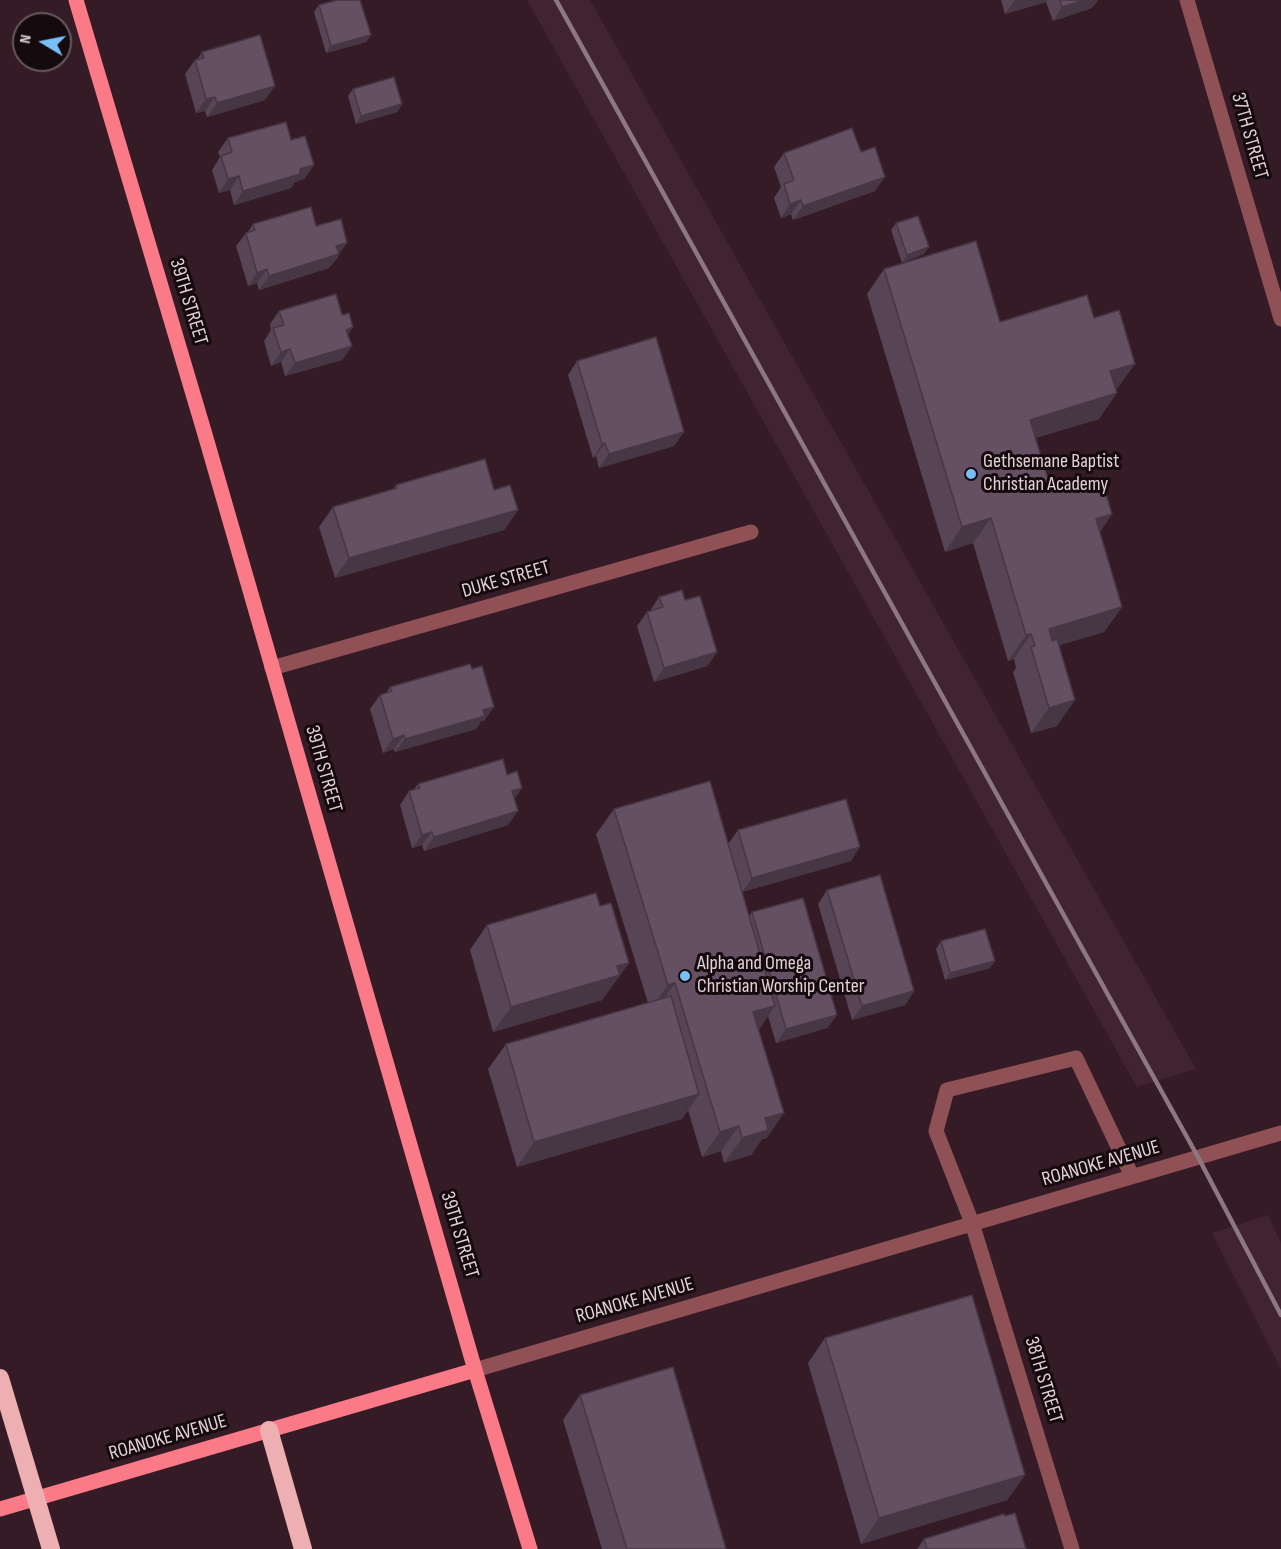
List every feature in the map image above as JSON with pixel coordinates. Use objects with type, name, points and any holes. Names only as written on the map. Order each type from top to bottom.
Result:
[{"type":"highway","points":[[1,1381],[51,1549]]},
{"type":"highway","points":[[269,1430],[303,1549]]},
{"type":"main road","name":"39TH STREET","points":[[76,0],[273,668],[475,1370],[530,1549]]},
{"type":"main road","points":[[84,29],[86,0]]},
{"type":"main road","name":"ROANOKE AVENUE","points":[[0,1509],[475,1370]]},
{"type":"street","name":"37TH STREET","points":[[1187,0],[1281,319]]},
{"type":"street","name":"DUKE STREET","points":[[273,668],[751,532]]},
{"type":"street","name":"38TH STREET","points":[[1072,1549],[972,1223],[936,1131],[947,1090],[1076,1058],[1132,1176]]},
{"type":"street","name":"ROANOKE AVENUE","points":[[475,1370],[1281,1133]]},
{"type":"shaded area","points":[[527,0],[590,0],[1196,1069],[1137,1087]]},
{"type":"shaded area","points":[[1268,1215],[1281,1243],[1281,1369],[1212,1233]]},
{"type":"building","points":[[337,0],[360,0],[371,35],[331,46],[319,5]]},
{"type":"building","points":[[1060,0],[1085,0],[1062,7]]},
{"type":"building","points":[[260,35],[275,86],[217,103],[215,97],[206,99],[195,60],[204,58],[202,52]]},
{"type":"building","points":[[394,77],[402,104],[361,116],[353,89]]},
{"type":"building","points":[[286,122],[291,140],[305,136],[314,165],[300,169],[300,174],[243,191],[239,176],[228,179],[221,156],[232,152],[228,138]]},
{"type":"building","points":[[852,128],[861,152],[875,147],[885,177],[803,206],[801,200],[790,204],[784,184],[794,180],[784,153]]},
{"type":"building","points":[[311,207],[316,226],[341,219],[347,243],[336,246],[339,254],[269,276],[267,269],[257,273],[246,233],[255,230],[253,224]]},
{"type":"building","points":[[918,216],[929,247],[907,255],[896,223]]},
{"type":"building","name":"Gethsemane Baptist Christian Academy","points":[[976,241],[1000,322],[1087,295],[1094,318],[1119,310],[1135,364],[1110,371],[1117,393],[1030,420],[1052,492],[1101,477],[1112,514],[1096,519],[1122,607],[1049,629],[1052,641],[1057,639],[1075,700],[1049,708],[1031,647],[1035,646],[1031,634],[1026,635],[991,518],[962,527],[884,269]]},
{"type":"building","points":[[336,294],[342,315],[349,313],[353,327],[346,330],[352,346],[295,363],[290,349],[281,352],[273,328],[284,325],[279,311]]},
{"type":"building","points":[[656,337],[684,432],[609,454],[605,443],[602,444],[577,361]]},
{"type":"building","points":[[485,459],[494,490],[510,485],[518,510],[349,558],[333,507],[397,488],[396,485]]},
{"type":"building","points":[[682,590],[685,600],[700,596],[717,652],[664,668],[647,612],[663,607],[659,597]]},
{"type":"building","points":[[470,664],[472,669],[482,666],[494,707],[483,710],[485,716],[405,739],[404,735],[393,739],[380,695],[392,691],[390,687]]},
{"type":"building","points":[[503,759],[507,775],[517,771],[522,788],[512,791],[518,811],[434,837],[432,832],[422,835],[409,791],[420,788],[418,784]]},
{"type":"building","points":[[710,781],[775,1006],[753,1012],[784,1113],[765,1118],[768,1130],[742,1138],[739,1126],[720,1132],[675,983],[668,985],[614,809]]},
{"type":"building","points":[[846,799],[860,847],[752,878],[738,830]]},
{"type":"building","points":[[880,875],[914,991],[862,1006],[827,890]]},
{"type":"building","points":[[596,893],[600,906],[611,903],[629,963],[617,966],[620,975],[511,1007],[487,925]]},
{"type":"building","points":[[803,898],[837,1015],[786,1029],[752,912]]},
{"type":"building","points":[[985,929],[995,961],[950,973],[941,941]]},
{"type":"building","points":[[671,996],[699,1094],[534,1142],[506,1044]]},
{"type":"building","points":[[972,1295],[1025,1475],[879,1518],[825,1338]]},
{"type":"building","points":[[673,1367],[726,1549],[627,1549],[580,1395]]},
{"type":"building","points":[[1015,1513],[1026,1549],[927,1549],[924,1539],[1004,1514],[1005,1516]]},
{"type":"railway","points":[[556,0],[1198,1157],[1281,1315]]},
{"type":"place","name":"Gethsemane Baptist Christian Academy","points":[[971,474]]},
{"type":"place","name":"Alpha and Omega Christian Worship Center","points":[[685,976]]}]
